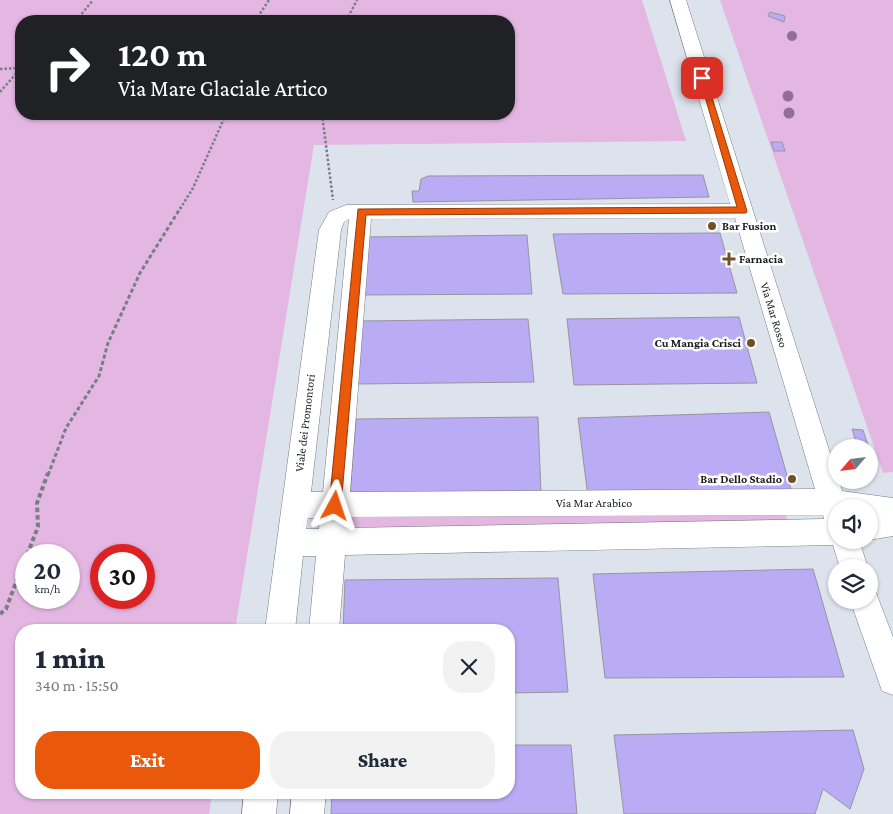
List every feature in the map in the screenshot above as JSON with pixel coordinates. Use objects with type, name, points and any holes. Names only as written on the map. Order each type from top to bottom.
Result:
[{"type":"street","name":"Via Mar Rosso","points":[[678,0],[831,499]]},
{"type":"street","points":[[336,217],[346,212],[742,211]]},
{"type":"street","points":[[325,624],[362,212]]},
{"type":"street","name":"Viale dei Promontori","points":[[281,624],[330,230],[336,217]]},
{"type":"street","name":"Via Mar Arabico","points":[[295,506],[828,508]]},
{"type":"street","name":"Via Mar Arabico","points":[[878,509],[893,510]]},
{"type":"street","points":[[878,526],[893,524]]},
{"type":"street","points":[[291,542],[828,532]]},
{"type":"street","points":[[868,609],[893,680]]},
{"type":"street","points":[[259,814],[260,799]]},
{"type":"street","points":[[307,814],[308,799]]},
{"type":"path","points":[[81,15],[93,0]]},
{"type":"path","points":[[259,15],[269,0]]},
{"type":"path","points":[[349,15],[357,0]]},
{"type":"path","points":[[0,69],[15,68]]},
{"type":"path","points":[[0,92],[15,75]]},
{"type":"path","points":[[31,544],[38,527],[37,503],[66,428],[99,376],[108,343],[140,273],[193,188],[223,120]]},
{"type":"path","points":[[323,120],[336,217]]},
{"type":"path","points":[[0,614],[6,609],[15,585]]},
{"type":"shaded area","points":[[0,0],[642,0],[686,141],[314,145],[236,624],[15,624],[15,799],[211,799],[209,814],[0,814]]},
{"type":"shaded area","points":[[720,0],[893,0],[893,472],[883,473],[878,458],[878,439],[871,439]]},
{"type":"shaded area","points":[[784,507],[789,528],[345,531],[346,513]]},
{"type":"building","points":[[770,12],[785,16],[784,22],[768,16]]},
{"type":"building","points":[[771,142],[782,142],[785,151],[774,151]]},
{"type":"building","points":[[703,175],[709,197],[413,202],[412,191],[419,191],[421,179],[428,176]]},
{"type":"building","points":[[720,233],[737,293],[563,294],[553,234]]},
{"type":"building","points":[[527,235],[532,294],[362,295],[365,237]]},
{"type":"building","points":[[739,317],[757,383],[574,385],[567,319]]},
{"type":"building","points":[[528,319],[534,382],[356,384],[360,321]]},
{"type":"building","points":[[769,412],[792,493],[588,497],[578,418]]},
{"type":"building","points":[[538,417],[541,493],[350,494],[356,419]]},
{"type":"building","points":[[852,429],[863,430],[866,439],[855,439]]},
{"type":"building","points":[[813,569],[844,677],[605,678],[593,574]]},
{"type":"building","points":[[558,578],[568,692],[515,693],[515,624],[343,624],[345,580]]},
{"type":"building","points":[[853,730],[864,769],[850,809],[823,789],[815,814],[624,814],[614,735]]},
{"type":"building","points":[[515,745],[571,745],[577,814],[331,814],[332,799],[515,799]]},
{"type":"place","name":"Bar Fusion","points":[[712,226]]},
{"type":"place","name":"Farnacia","points":[[729,259]]},
{"type":"place","name":"Cu Mangia Crisci","points":[[751,343]]},
{"type":"place","name":"Bar Dello Stadio","points":[[792,479]]},
{"type":"route","points":[[335,506],[362,212],[742,211],[702,78]]}]
